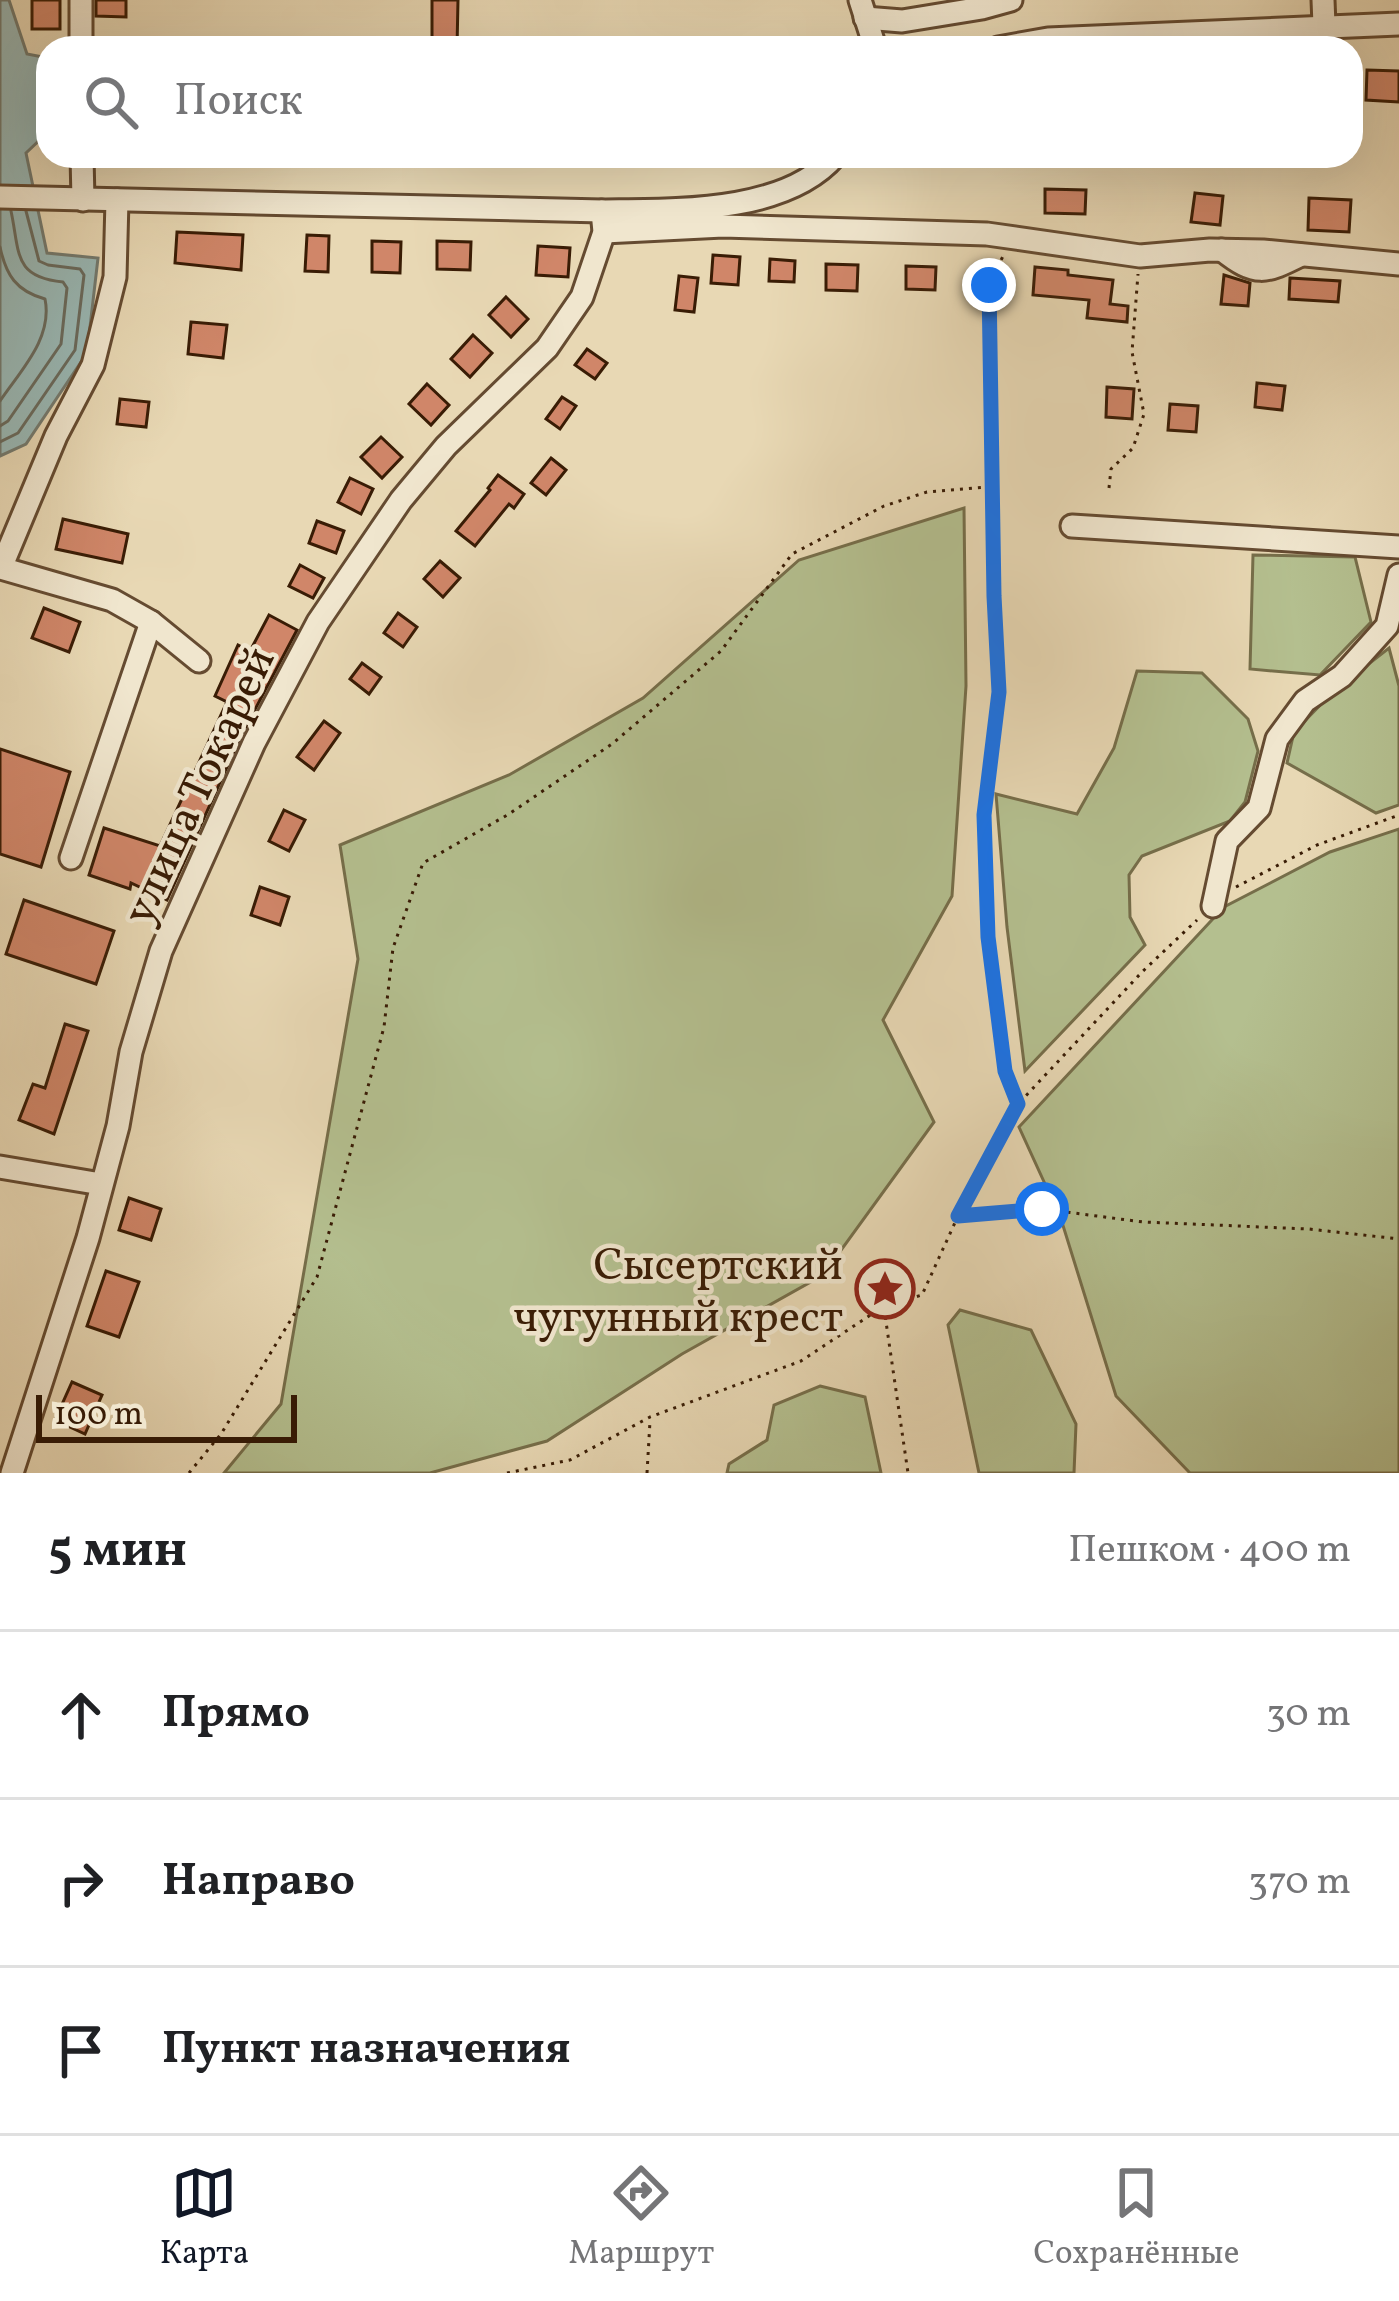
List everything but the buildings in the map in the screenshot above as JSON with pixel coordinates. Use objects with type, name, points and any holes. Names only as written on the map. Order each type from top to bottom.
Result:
[{"type":"street","points":[[81,0],[81,36]]},
{"type":"street","points":[[863,9],[902,21],[1011,0]]},
{"type":"street","points":[[1323,0],[1324,25]]},
{"type":"street","points":[[1107,36],[1399,24]]},
{"type":"street","points":[[82,168],[83,200]]},
{"type":"street","points":[[603,222],[784,192],[825,168]]},
{"type":"street","points":[[0,197],[987,234],[1140,256],[1222,250],[1399,264]]},
{"type":"street","points":[[117,200],[115,278],[93,365],[56,436],[1,570],[112,600],[152,622],[199,661]]},
{"type":"street","points":[[723,226],[731,202]]},
{"type":"street","name":"улица Токарей","points":[[12,1473],[88,1238],[118,1126],[131,1052],[161,951],[265,723],[318,622],[401,500],[446,446],[548,348],[582,297],[603,222]]},
{"type":"street","points":[[1072,526],[1399,548]]},
{"type":"street","points":[[1213,906],[1227,841],[1258,808],[1277,739],[1305,701],[1342,676],[1387,626],[1399,575]]},
{"type":"street","points":[[71,858],[152,622]]},
{"type":"street","points":[[0,1167],[101,1184]]},
{"type":"path","points":[[987,234],[1004,254],[989,285],[999,692],[984,815],[988,937],[1005,1071],[1018,1104]]},
{"type":"path","points":[[1109,488],[1111,469],[1133,448],[1144,414],[1132,352],[1140,256]]},
{"type":"path","points":[[189,1473],[221,1434],[316,1276],[384,1027],[393,948],[423,863],[508,814],[612,744],[721,651],[792,554],[884,506],[927,493],[991,487]]},
{"type":"path","points":[[507,1473],[570,1460],[650,1417],[801,1361],[884,1306],[922,1295],[1018,1104],[1143,970],[1230,890],[1317,845],[1399,815]]},
{"type":"path","points":[[958,1216],[1042,1209],[1143,1222],[1309,1228],[1399,1239]]},
{"type":"path","points":[[884,1306],[908,1473]]},
{"type":"path","points":[[647,1473],[650,1417]]},
{"type":"green space","points":[[964,508],[966,686],[952,896],[883,1020],[934,1122],[823,1275],[682,1354],[547,1441],[430,1473],[224,1473],[281,1404],[358,959],[340,845],[509,775],[643,698],[799,560]]},
{"type":"green space","points":[[1253,555],[1355,557],[1371,622],[1320,675],[1250,669]]},
{"type":"green space","points":[[1389,648],[1399,686],[1399,805],[1376,813],[1287,763],[1294,732],[1334,691]]},
{"type":"green space","points":[[1137,671],[1202,673],[1248,719],[1258,751],[1245,802],[1230,821],[1142,856],[1129,875],[1130,917],[1145,945],[1025,1071],[996,794],[1077,814],[1114,748]]},
{"type":"green space","points":[[1399,829],[1399,1473],[1190,1473],[1116,1396],[1061,1219],[1019,1127],[1224,907],[1330,852]]},
{"type":"green space","points":[[960,1310],[1031,1330],[1076,1424],[1074,1473],[979,1473],[948,1325]]},
{"type":"green space","points":[[820,1386],[865,1397],[881,1473],[727,1473],[729,1464],[767,1440],[774,1405]]},
{"type":"water","points":[[0,0],[9,0],[27,54],[36,56],[36,143],[26,153],[47,253],[98,258],[87,353],[26,444],[0,456]]},
{"type":"place","name":"Сысертский чугунный крест","points":[[885,1289]]},
{"type":"route","points":[[989,285],[999,692],[984,815],[988,937],[1005,1071],[1018,1104],[958,1216],[1042,1209]]}]
